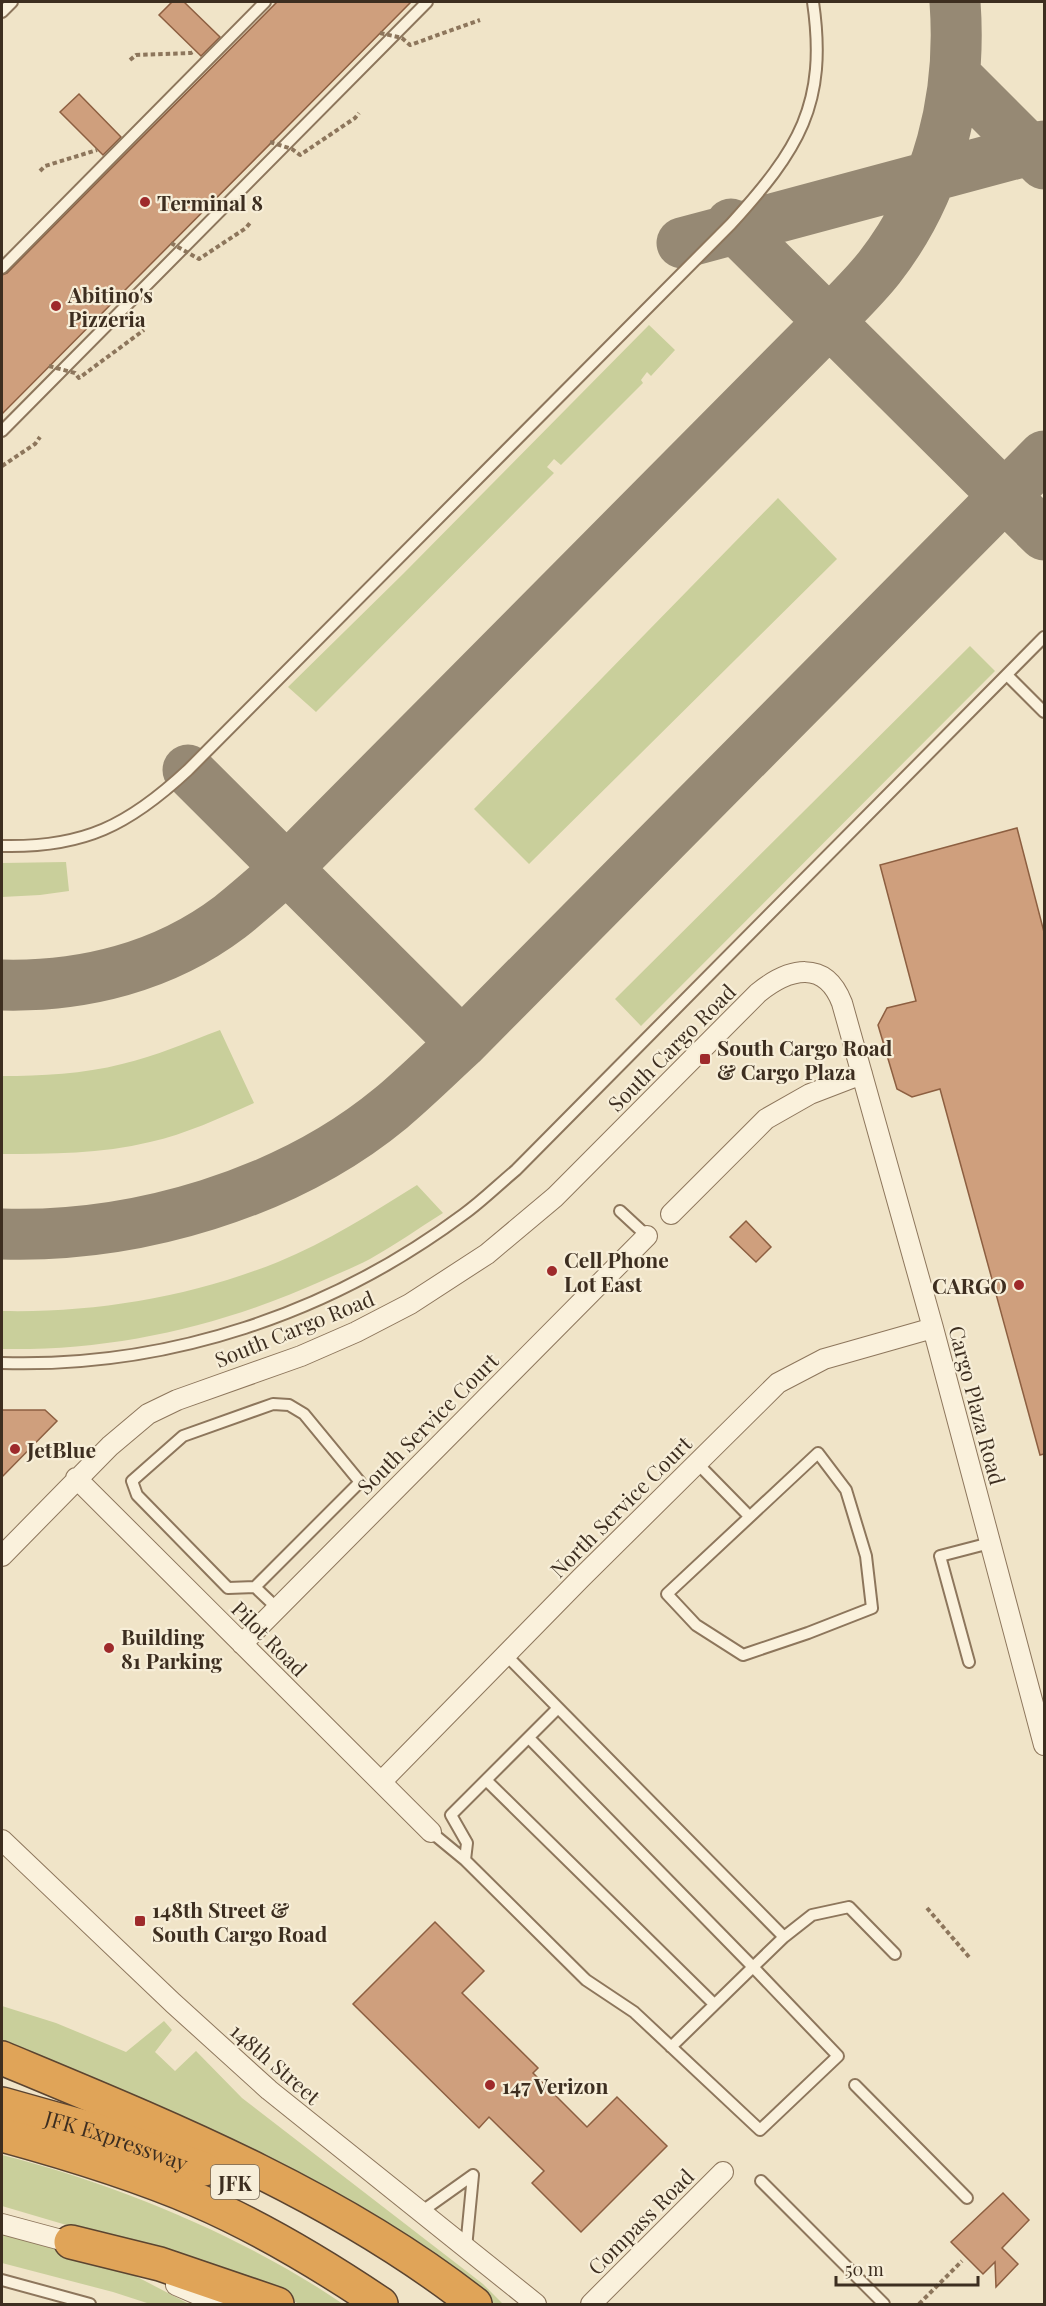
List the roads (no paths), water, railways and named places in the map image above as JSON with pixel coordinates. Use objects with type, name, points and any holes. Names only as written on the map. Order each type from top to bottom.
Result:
[{"type":"highway","points":[[2,2058],[153,2122],[285,2185],[402,2252],[475,2304]]},
{"type":"highway","name":"JFK Expressway","points":[[2,2104],[164,2153],[250,2189],[362,2246],[449,2304]]},
{"type":"highway","name":"JFK Expressway","points":[[2,2135],[102,2163],[200,2201],[293,2249],[381,2304]]},
{"type":"highway","points":[[71,2242],[171,2267],[277,2304]]},
{"type":"street","name":"South Cargo Road","points":[[2,1556],[124,1433],[155,1410],[330,1344],[410,1304],[461,1272],[511,1235],[555,1197],[769,984],[798,972],[808,972],[826,978]]},
{"type":"street","name":"Cargo Plaza Road","points":[[826,978],[833,985],[842,1003],[933,1328],[1044,1745]]},
{"type":"street","points":[[671,1214],[766,1119],[810,1094],[862,1074]]},
{"type":"street","name":"South Service Court","points":[[242,1644],[647,1236]]},
{"type":"street","name":"North Service Court","points":[[381,1782],[768,1392],[788,1376],[824,1359],[933,1328]]},
{"type":"street","name":"Pilot Road","points":[[76,1479],[431,1832]]},
{"type":"street","name":"148th Street","points":[[2,1840],[222,2049],[303,2118],[536,2304]]},
{"type":"street","name":"Compass Road","points":[[591,2304],[723,2172]]},
{"type":"street","points":[[2,2224],[71,2242],[153,2274],[220,2304]]},
{"type":"lane","points":[[2,12],[12,2]]},
{"type":"lane","points":[[2,267],[265,2]]},
{"type":"lane","points":[[2,431],[427,2]]},
{"type":"lane","points":[[2,846],[42,845],[73,840],[115,825],[153,802],[188,770],[731,224],[780,166],[803,124],[815,83],[817,62],[818,41],[813,2]]},
{"type":"lane","points":[[2,1363],[106,1359],[192,1344],[256,1325],[325,1297],[371,1274],[455,1220],[516,1170],[1044,637]]},
{"type":"lane","points":[[1007,675],[1044,712]]},
{"type":"lane","points":[[620,1211],[647,1236]]},
{"type":"lane","points":[[255,1587],[360,1482],[304,1414],[289,1405],[273,1404],[183,1436],[132,1481],[136,1495],[228,1588],[255,1587],[278,1608]]},
{"type":"lane","points":[[818,1454],[846,1490],[866,1556],[872,1608],[743,1655],[696,1625],[667,1594],[749,1516],[818,1454]]},
{"type":"lane","points":[[697,1463],[749,1516]]},
{"type":"lane","points":[[969,1662],[940,1556],[990,1543]]},
{"type":"lane","points":[[506,1654],[784,1937]]},
{"type":"lane","points":[[465,1860],[466,1844],[451,1815],[558,1708]]},
{"type":"lane","points":[[431,1832],[465,1860],[586,1980],[634,2013],[760,2130],[838,2056],[529,1737]]},
{"type":"lane","points":[[487,1781],[714,2004]]},
{"type":"lane","points":[[671,2047],[784,1937],[812,1915],[849,1907],[895,1954]]},
{"type":"lane","points":[[855,2085],[967,2198]]},
{"type":"lane","points":[[421,2212],[473,2175],[466,2248]]},
{"type":"lane","points":[[761,2181],[884,2304]]},
{"type":"lane","points":[[2,2280],[90,2304]]},
{"type":"place","name":"Terminal 8","points":[[145,202]]},
{"type":"place","name":"Abitino's Pizzeria","points":[[56,306]]},
{"type":"place","name":"South Cargo Road & Cargo Plaza","points":[[705,1059]]},
{"type":"place","name":"Cell Phone Lot East","points":[[552,1271]]},
{"type":"place","name":"CARGO","points":[[1019,1285]]},
{"type":"place","name":"JetBlue","points":[[15,1449]]},
{"type":"place","name":"Building 81 Parking","points":[[109,1648]]},
{"type":"place","name":"148th Street & South Cargo Road","points":[[140,1921]]},
{"type":"place","name":"147 Verizon","points":[[490,2085]]}]
